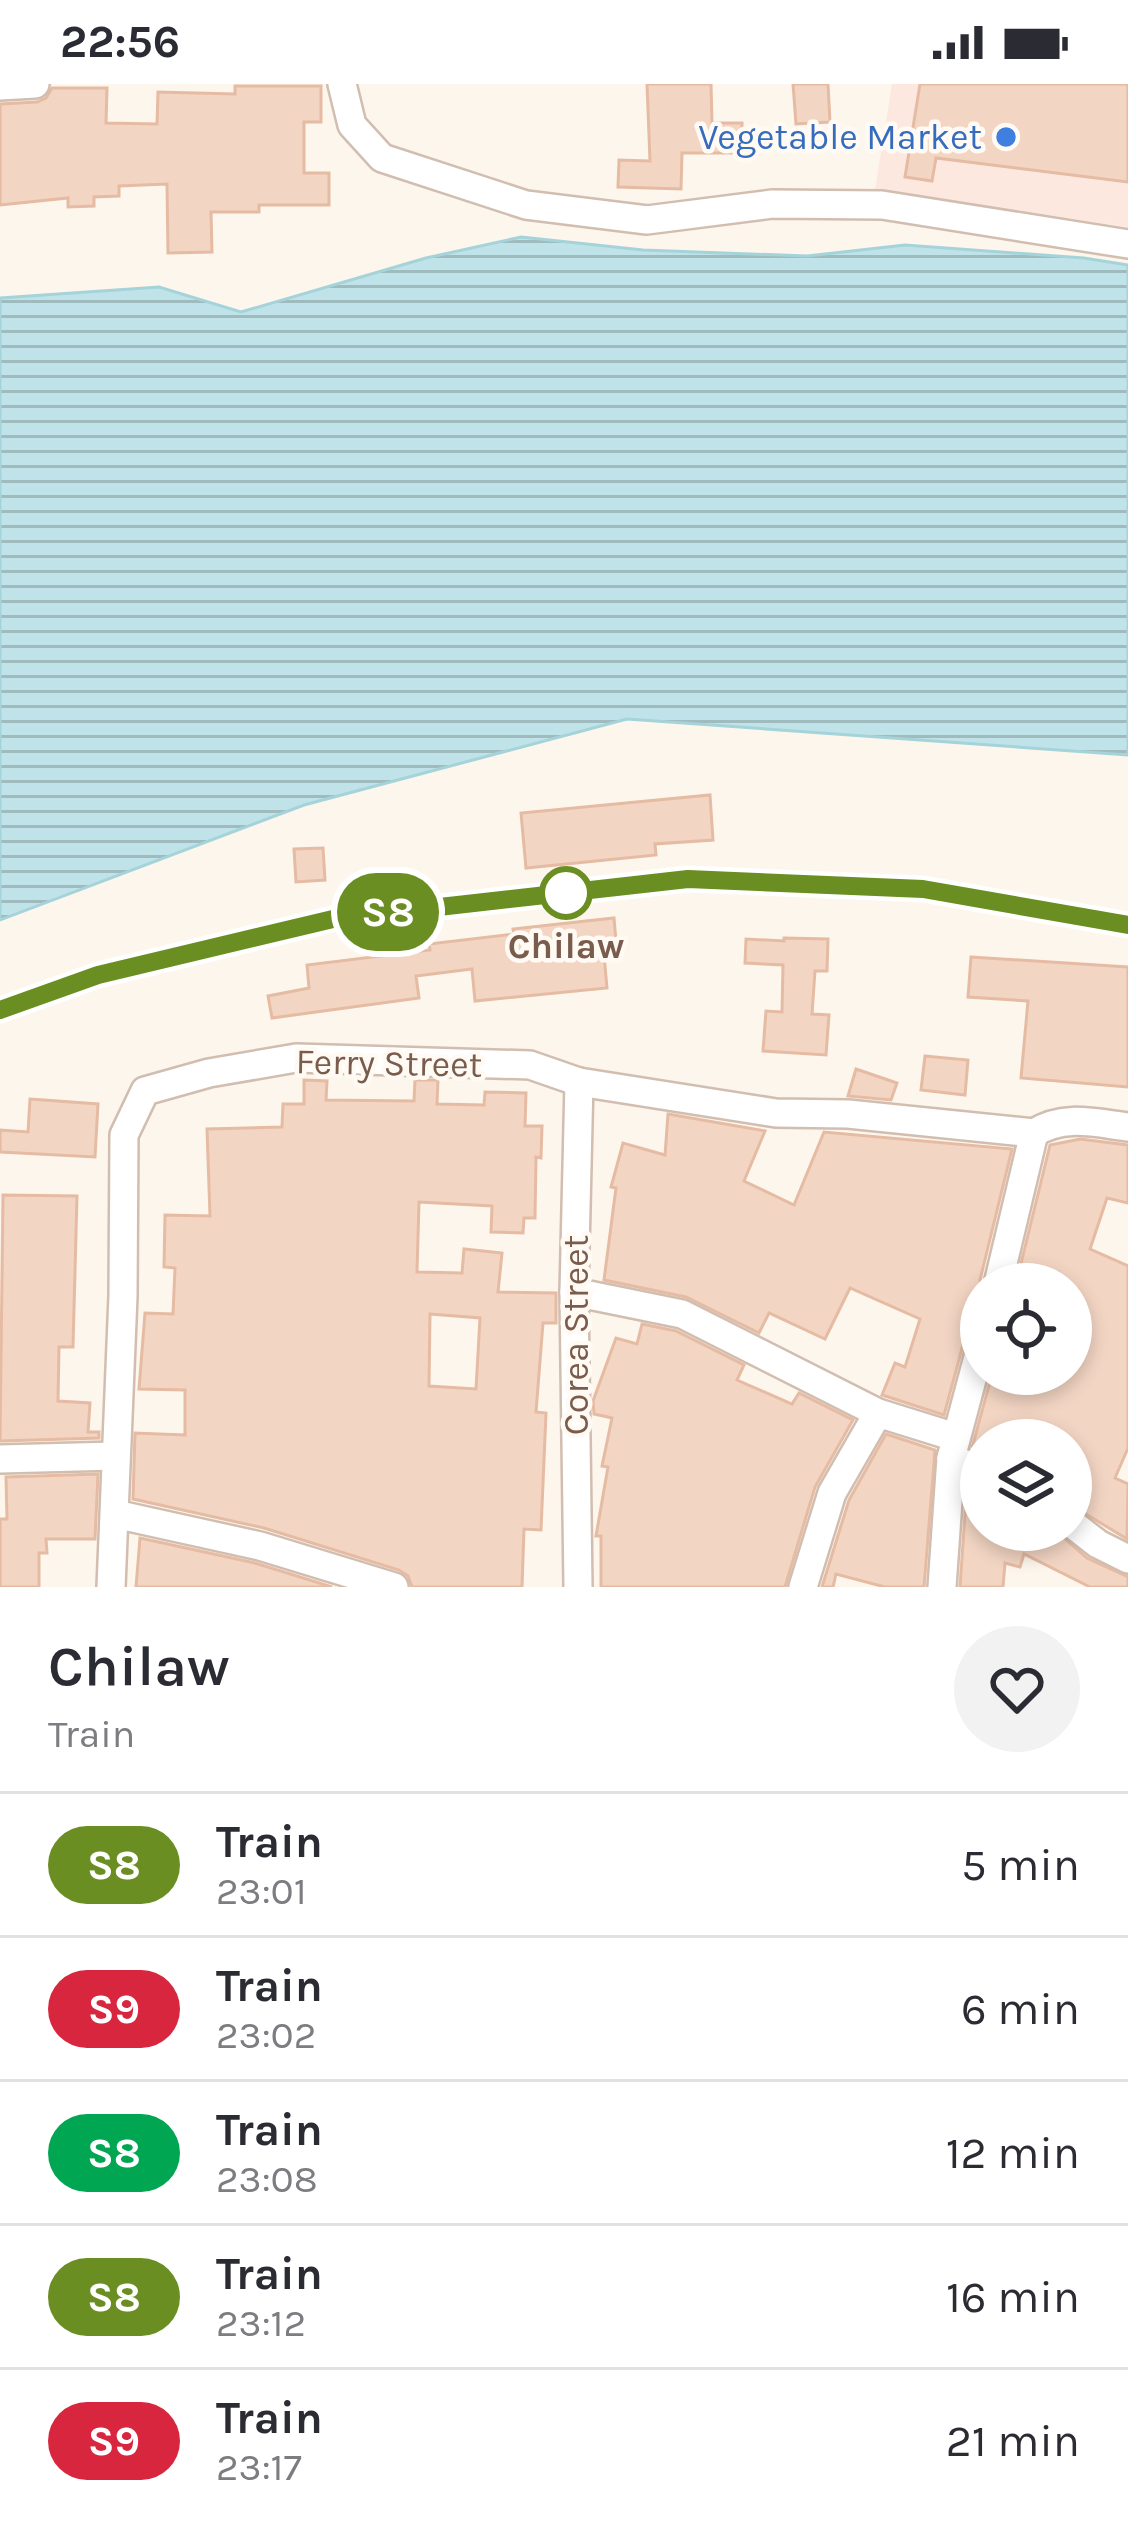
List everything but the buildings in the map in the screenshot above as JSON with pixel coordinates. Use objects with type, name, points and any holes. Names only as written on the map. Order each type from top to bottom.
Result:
[{"type":"street","points":[[0,86],[35,84]]},
{"type":"street","points":[[342,84],[352,125],[382,158],[526,205],[647,220],[772,204],[882,205],[1128,244]]},
{"type":"street","name":"Ferry Street","points":[[111,1587],[123,1296],[124,1135],[145,1091],[209,1073],[296,1058],[530,1065],[579,1082],[776,1113],[848,1114],[1034,1133],[1068,1120],[1128,1127]]},
{"type":"street","name":"Corea Street","points":[[578,1587],[574,1292],[579,1082]]},
{"type":"street","points":[[1003,1263],[1034,1133]]},
{"type":"street","points":[[574,1292],[682,1314],[960,1454]]},
{"type":"street","points":[[942,1587],[953,1448],[968,1395]]},
{"type":"street","points":[[802,1587],[832,1493],[878,1413]]},
{"type":"street","points":[[0,1459],[115,1456]]},
{"type":"street","points":[[115,1514],[260,1546],[394,1587]]},
{"type":"street","points":[[1092,1539],[1128,1559]]},
{"type":"shaded area","name":"Vegetable Market","points":[[892,84],[1128,84],[1128,227],[875,190]]},
{"type":"water","points":[[521,237],[643,250],[807,256],[905,245],[1128,265],[1128,755],[627,719],[304,805],[0,920],[0,298],[159,287],[241,312],[426,258]]},
{"type":"railway","points":[[0,1010],[98,975],[333,919],[688,879],[923,889],[1128,925]]},
{"type":"train","name":"S8","points":[[0,1010],[98,975],[333,919],[688,879],[923,889],[1128,925]]},
{"type":"place","name":"Vegetable Market","points":[[1006,137]]},
{"type":"place","name":"Chilaw","points":[[566,893]]}]
